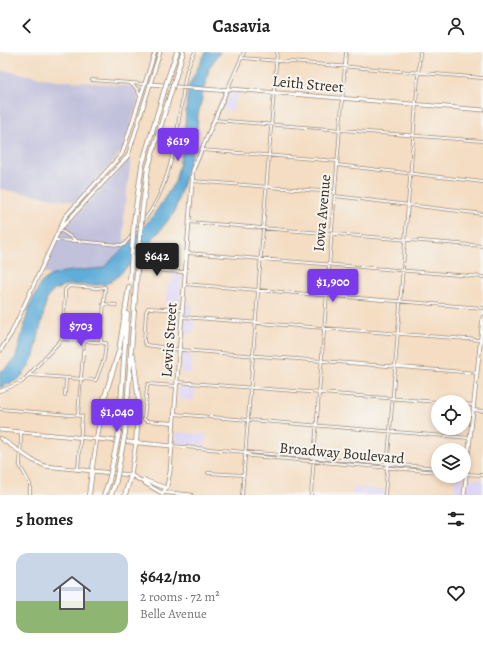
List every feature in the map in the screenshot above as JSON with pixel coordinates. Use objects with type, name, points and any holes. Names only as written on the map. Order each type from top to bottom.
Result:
[{"type":"highway","points":[[97,438],[102,402],[119,351],[130,280],[134,221],[142,165],[176,52]]},
{"type":"highway","points":[[112,495],[125,433],[142,213],[148,168],[183,52]]},
{"type":"highway","points":[[104,495],[109,481],[119,432],[129,287]]},
{"type":"highway","points":[[133,336],[134,374],[138,402],[136,442]]},
{"type":"highway","points":[[89,495],[92,471]]},
{"type":"highway","points":[[125,495],[131,475]]},
{"type":"street","points":[[0,351],[11,334],[65,217],[122,154],[155,52]]},
{"type":"street","points":[[60,230],[128,156],[160,52]]},
{"type":"street","points":[[55,240],[119,246],[124,245],[147,216],[163,190],[171,164],[185,72],[195,52]]},
{"type":"street","name":"Lewis Street","points":[[164,494],[172,446],[192,181],[195,164],[244,52]]},
{"type":"street","points":[[242,495],[277,52]]},
{"type":"street","name":"Iowa Avenue","points":[[311,495],[346,52]]},
{"type":"street","points":[[385,495],[420,52]]},
{"type":"street","points":[[242,58],[483,78]]},
{"type":"street","name":"Leith Street","points":[[92,80],[343,98],[483,110]]},
{"type":"street","points":[[130,83],[137,89],[141,96]]},
{"type":"street","points":[[214,120],[483,141]]},
{"type":"street","points":[[201,150],[337,161]]},
{"type":"street","points":[[337,165],[483,182]]},
{"type":"street","points":[[192,181],[335,192]]},
{"type":"street","points":[[335,196],[483,214]]},
{"type":"street","points":[[189,222],[332,232],[483,246]]},
{"type":"street","points":[[60,230],[77,241]]},
{"type":"street","points":[[187,253],[483,277]]},
{"type":"street","points":[[145,258],[148,266],[153,269],[185,272]]},
{"type":"street","points":[[184,284],[483,308]]},
{"type":"street","points":[[0,391],[22,382],[62,339],[65,295],[67,288],[72,286],[98,288],[105,287],[101,342]]},
{"type":"street","points":[[103,304],[116,305]]},
{"type":"street","points":[[182,310],[148,308],[146,312],[144,340],[146,345],[179,349],[477,373]]},
{"type":"street","points":[[182,317],[480,340]]},
{"type":"street","points":[[469,443],[483,317]]},
{"type":"street","points":[[29,375],[96,380],[106,348],[106,343],[62,339]]},
{"type":"street","points":[[78,415],[84,341]]},
{"type":"street","points":[[65,395],[66,378]]},
{"type":"street","points":[[177,382],[431,401]]},
{"type":"street","points":[[174,423],[147,421],[144,419],[148,384],[176,386]]},
{"type":"street","points":[[0,409],[82,416],[78,470]]},
{"type":"street","points":[[473,410],[483,411]]},
{"type":"street","points":[[174,414],[470,438]]},
{"type":"street","name":"Broadway Boulevard","points":[[0,430],[246,453],[314,457],[431,467]]},
{"type":"street","points":[[21,432],[20,466],[30,484],[30,495]]},
{"type":"street","points":[[0,438],[20,452],[45,466],[131,475],[166,488]]},
{"type":"street","points":[[92,471],[97,438]]},
{"type":"street","points":[[131,475],[136,442]]},
{"type":"street","name":"Broadway Boulevard","points":[[246,453],[251,456],[279,459],[431,471]]},
{"type":"street","points":[[208,473],[244,476]]},
{"type":"street","points":[[471,473],[483,475]]},
{"type":"street","points":[[138,478],[164,494],[191,495]]},
{"type":"street","points":[[464,495],[465,483]]},
{"type":"shaded area","points":[[0,70],[57,80],[131,86],[138,92],[138,102],[122,151],[76,202],[0,189]]},
{"type":"shaded area","points":[[229,93],[239,93],[231,112],[222,109]]},
{"type":"shaded area","points":[[127,159],[131,160],[124,212],[124,241],[127,245],[103,268],[63,272],[50,276],[43,271],[59,237],[69,222],[117,173]]},
{"type":"shaded area","points":[[173,273],[182,274],[179,308],[166,306],[168,284],[172,284]]},
{"type":"shaded area","points":[[186,301],[191,302],[190,320],[195,321],[194,333],[184,333]]},
{"type":"shaded area","points":[[182,353],[192,354],[191,373],[181,373]]},
{"type":"shaded area","points":[[181,385],[195,386],[194,401],[178,399],[179,388]]},
{"type":"shaded area","points":[[177,432],[206,435],[205,446],[176,443]]},
{"type":"shaded area","points":[[471,478],[483,480],[483,495],[467,495],[468,483],[471,483]]},
{"type":"shaded area","points":[[455,483],[463,483],[461,495],[443,495],[444,490],[454,492]]},
{"type":"shaded area","points":[[353,487],[384,490],[384,495],[352,495]]},
{"type":"water","points":[[206,52],[220,52],[209,68],[198,115],[196,140],[174,213],[139,256],[116,278],[106,284],[67,285],[55,290],[47,298],[34,356],[27,369],[19,379],[0,388],[0,372],[9,366],[16,357],[29,308],[40,284],[50,276],[63,272],[103,268],[133,239],[153,216],[175,182],[183,149],[188,87]]}]
